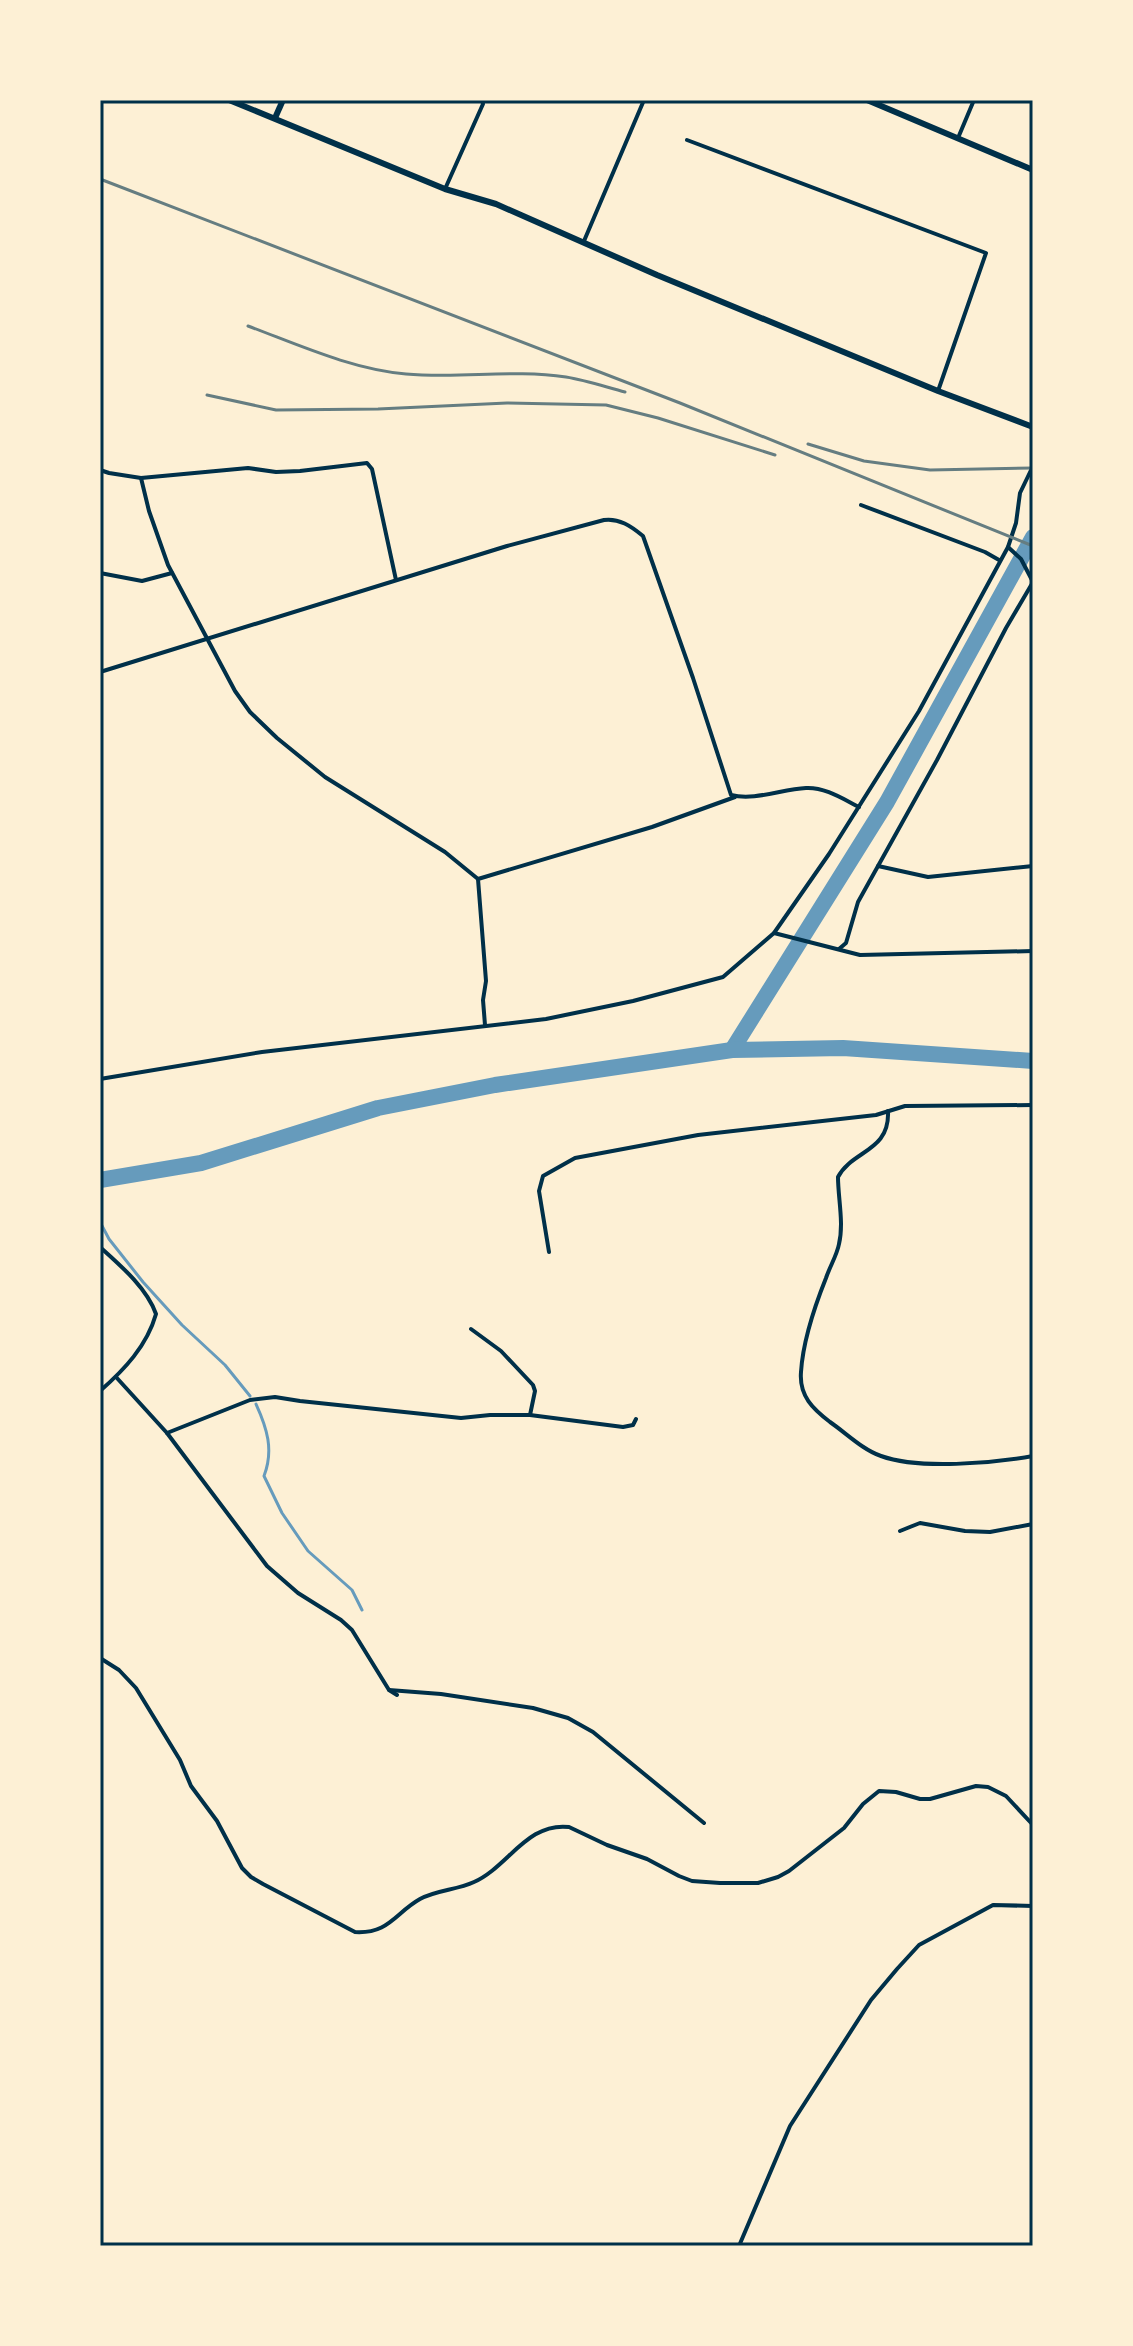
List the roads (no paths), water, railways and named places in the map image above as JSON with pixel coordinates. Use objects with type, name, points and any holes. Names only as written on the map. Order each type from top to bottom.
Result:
[{"type":"main road","points":[[229,100],[445,189],[496,204],[583,244],[938,391],[1033,427]]},
{"type":"main road","points":[[275,118],[283,100]]},
{"type":"main road","points":[[867,100],[1033,170]]},
{"type":"street","points":[[445,189],[483,104],[482,100]]},
{"type":"street","points":[[583,244],[644,100]]},
{"type":"street","points":[[958,138],[974,100]]},
{"type":"street","points":[[687,140],[986,253],[938,391]]},
{"type":"street","points":[[100,470],[141,478],[248,468],[300,471],[367,463],[372,469],[396,580]]},
{"type":"street","points":[[100,1079],[262,1052],[560,1016],[723,977],[774,933],[829,854],[919,711],[1008,547],[1016,523],[1020,493],[1033,466]]},
{"type":"street","points":[[141,478],[158,541],[172,573],[235,691],[250,712],[325,777],[445,852],[478,879],[486,981],[483,1000],[485,1025]]},
{"type":"street","points":[[861,505],[999,560]]},
{"type":"street","points":[[100,672],[507,546],[615,519],[643,536],[731,795],[737,796]]},
{"type":"street","points":[[839,949],[846,943],[858,902],[1033,582],[1021,559],[1008,547]]},
{"type":"street","points":[[100,573],[142,581],[172,573]]},
{"type":"street","points":[[478,879],[610,841],[737,796],[808,788],[828,792],[859,807]]},
{"type":"street","points":[[878,866],[928,877],[1033,866]]},
{"type":"street","points":[[774,933],[860,955],[1033,951]]},
{"type":"street","points":[[549,1252],[540,1183],[549,1170],[575,1158],[698,1135],[876,1115],[905,1106],[1033,1105]]},
{"type":"street","points":[[888,1111],[887,1125],[876,1143],[847,1164],[838,1177],[839,1247],[821,1290],[805,1343],[800,1376],[807,1402],[867,1449],[891,1459],[922,1463],[981,1463],[1033,1456]]},
{"type":"street","points":[[100,1247],[135,1282],[156,1314],[140,1348],[100,1391]]},
{"type":"street","points":[[471,1329],[501,1351],[533,1385],[535,1391],[530,1415]]},
{"type":"street","points":[[116,1377],[167,1433],[267,1566],[298,1593],[352,1630],[389,1690],[397,1695]]},
{"type":"street","points":[[167,1433],[250,1400],[275,1397],[436,1417],[530,1415],[623,1427],[633,1425],[636,1419]]},
{"type":"street","points":[[900,1531],[920,1523],[990,1532],[1033,1524]]},
{"type":"street","points":[[100,1658],[129,1680],[143,1697],[180,1760],[191,1786],[217,1821],[242,1868],[251,1877],[355,1932],[366,1933],[386,1925],[416,1901],[473,1883],[531,1836],[558,1826],[569,1827],[692,1881],[758,1883],[789,1871],[844,1828],[863,1804],[879,1791],[930,1799],[976,1786],[988,1787],[1006,1796],[1033,1825]]},
{"type":"street","points":[[389,1690],[518,1706],[568,1718],[593,1732],[704,1823]]},
{"type":"street","points":[[739,2246],[790,2126],[871,2000],[897,1969],[919,1945],[993,1905],[1033,1906]]},
{"type":"waterway","points":[[732,1050],[887,802],[1033,537]]},
{"type":"waterway","points":[[100,1180],[201,1163],[378,1108],[495,1085],[732,1050],[843,1048],[1033,1061]]},
{"type":"waterway","points":[[100,1222],[109,1239],[143,1282],[182,1325],[225,1365],[250,1396]]},
{"type":"waterway","points":[[256,1404],[268,1439],[269,1457],[264,1476],[282,1513],[308,1551],[352,1590],[362,1610]]},
{"type":"railway","points":[[100,179],[680,403],[1033,546]]},
{"type":"railway","points":[[248,326],[326,355],[386,371],[426,375],[546,375],[573,378],[625,392]]},
{"type":"railway","points":[[207,395],[276,410],[507,403],[606,405],[775,455]]},
{"type":"railway","points":[[808,444],[864,461],[930,470],[1033,468]]}]
